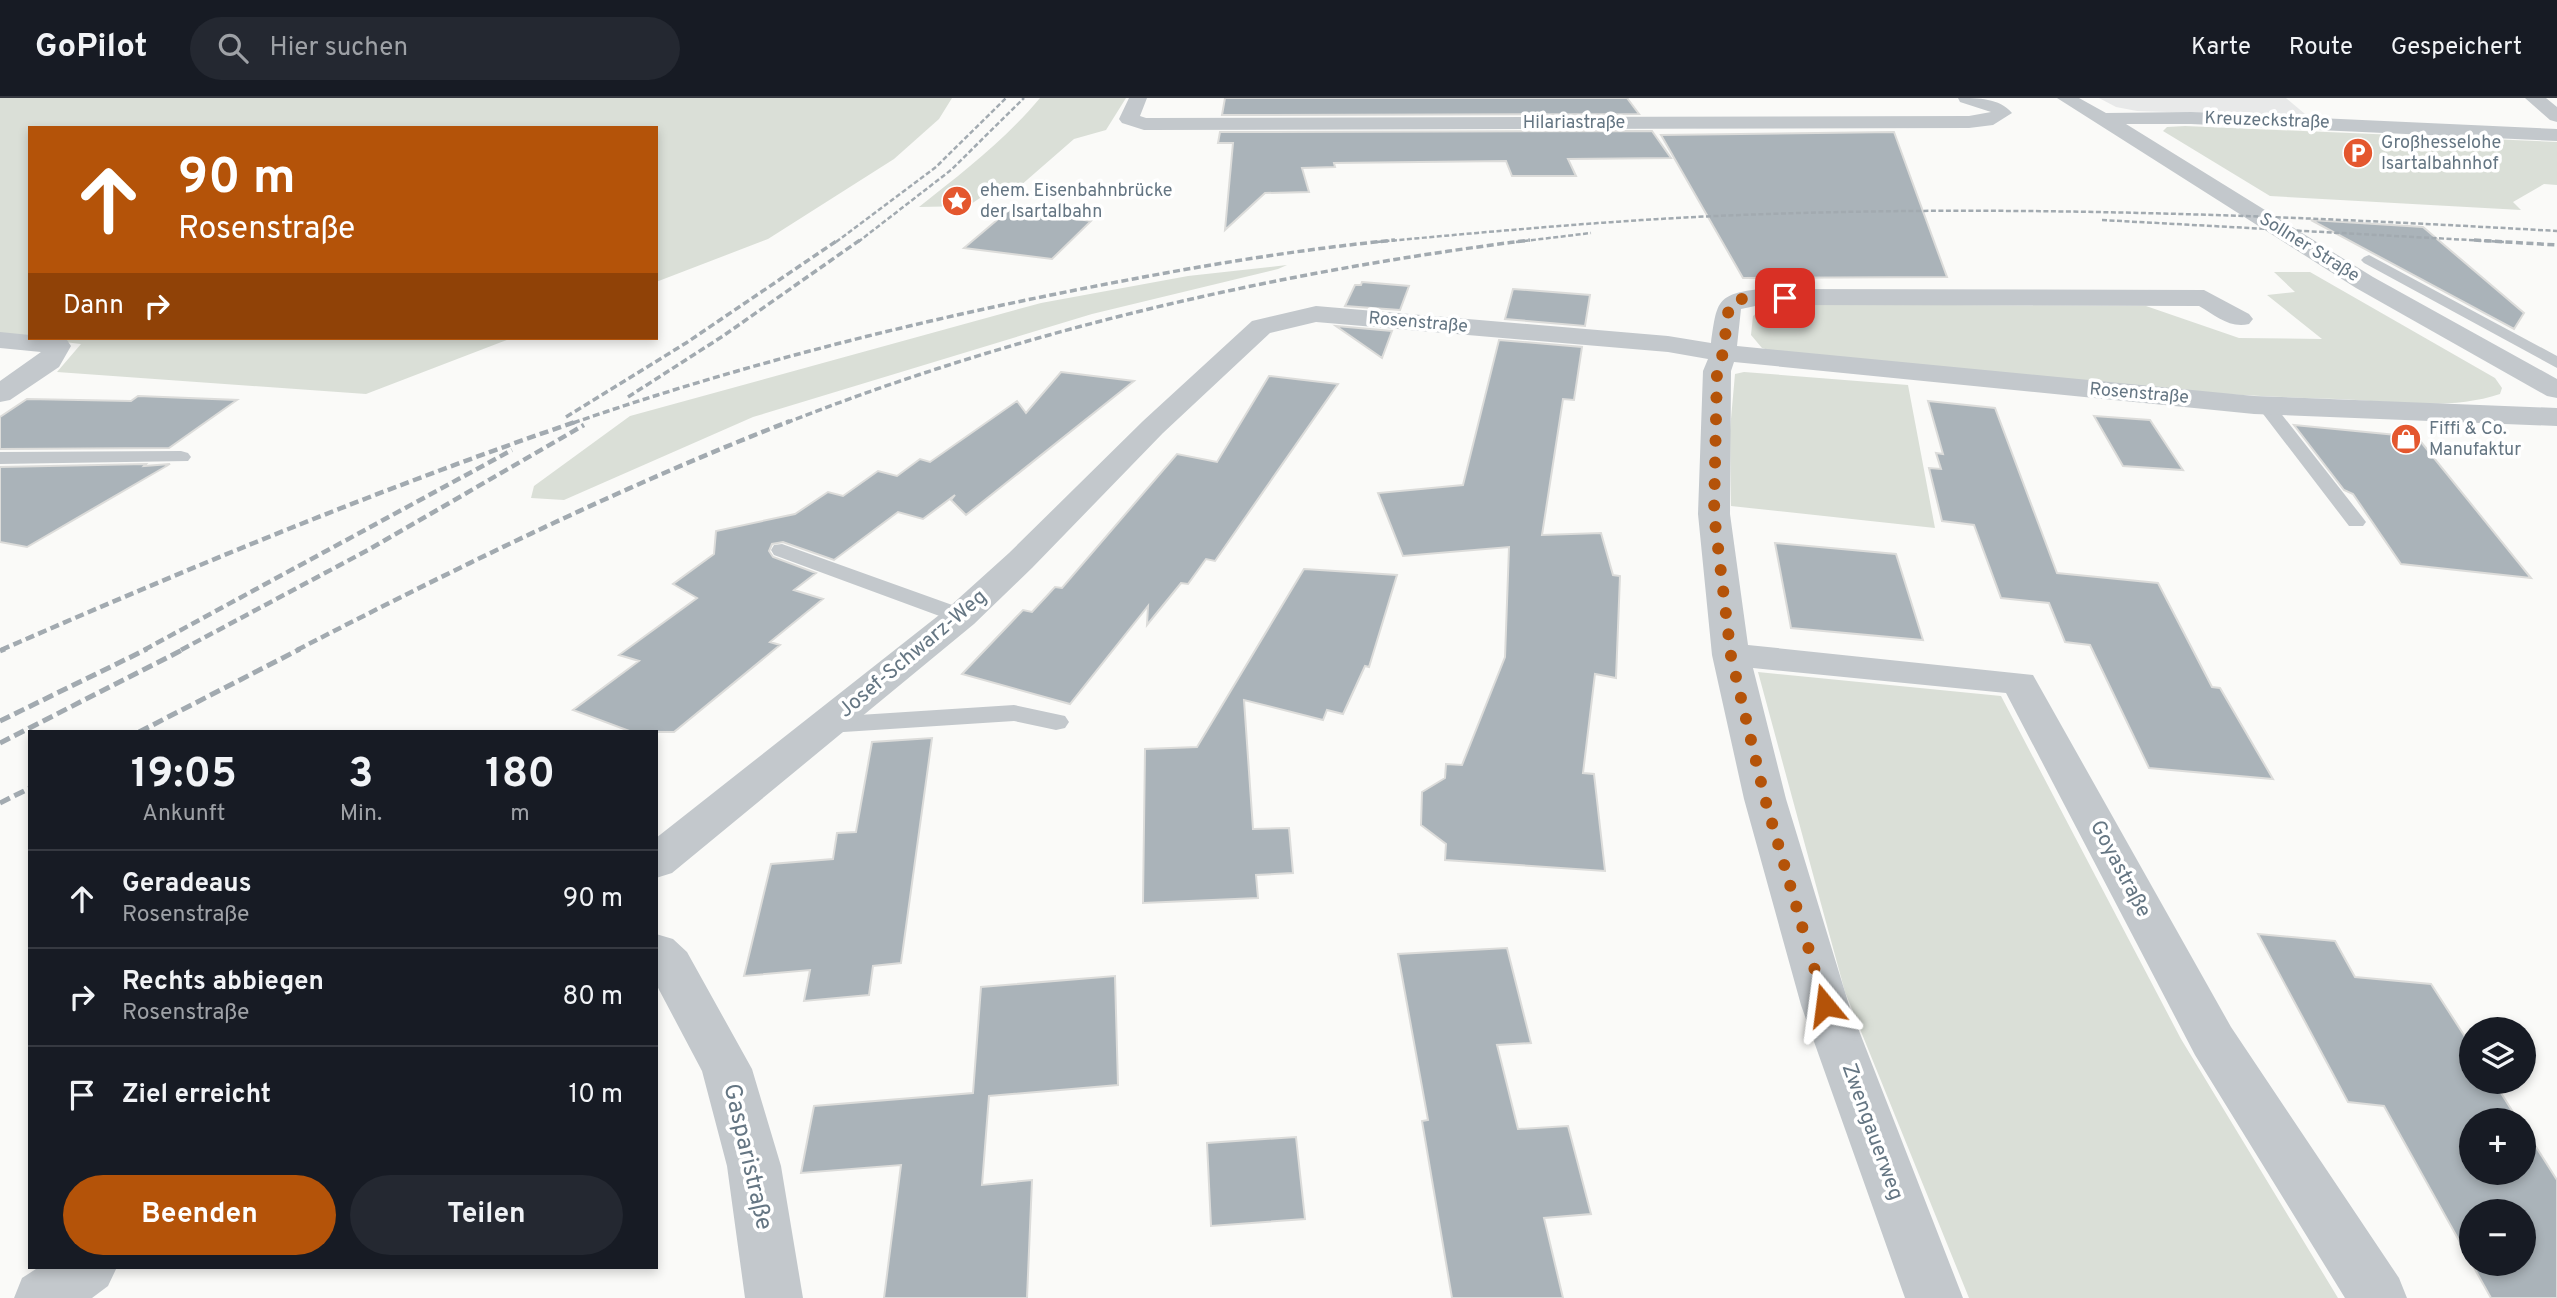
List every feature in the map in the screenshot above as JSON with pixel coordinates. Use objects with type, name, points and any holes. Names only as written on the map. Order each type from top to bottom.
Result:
[{"type":"street","name":"Hilariastraße","points":[[1138,98],[1129,119],[1135,123],[1969,122],[2003,114],[1998,107],[1967,98]]},
{"type":"street","name":"Sollner Straße","points":[[2066,98],[2374,288],[2557,390]]},
{"type":"street","points":[[2535,98],[2557,116]]},
{"type":"street","points":[[2309,105],[2335,124]]},
{"type":"street","name":"Kreuzeckstraße","points":[[2104,119],[2191,118],[2557,135]]},
{"type":"street","points":[[1723,353],[1729,306],[1739,299],[1760,297],[2204,298],[2240,319]]},
{"type":"street","name":"Rosenstraße","points":[[1153,427],[1261,327],[1316,314],[1668,344],[1723,353],[2266,406],[2557,417]]},
{"type":"street","points":[[0,340],[58,346],[49,361],[0,394]]},
{"type":"street","name":"Zwengauerweg","points":[[1723,353],[1717,371],[1714,514],[1731,656],[1765,799],[1825,1005],[1934,1298]]},
{"type":"street","name":"Josef-Schwarz-Weg","points":[[658,860],[961,616],[1021,560],[1153,427]]},
{"type":"street","name":"Goyastraße","points":[[1731,656],[2020,683],[2213,1041],[2378,1298]]},
{"type":"street","name":"Gasparistraße","points":[[658,954],[670,965],[727,1069],[754,1166],[774,1298]]},
{"type":"street","points":[[43,1298],[85,1269]]},
{"type":"lane","points":[[2369,260],[2557,363]]},
{"type":"lane","points":[[2266,406],[2356,522]]},
{"type":"lane","points":[[0,458],[181,457]]},
{"type":"lane","points":[[782,550],[961,616]]},
{"type":"lane","points":[[828,725],[1014,713],[1056,722]]},
{"type":"shaded area","points":[[0,98],[952,98],[939,119],[894,159],[768,239],[658,281],[658,126],[28,126],[28,338],[0,334]]},
{"type":"shaded area","points":[[1040,98],[1126,98],[1106,130],[1074,139],[1012,193],[983,196],[968,206],[919,207],[998,142]]},
{"type":"shaded area","points":[[2099,98],[2286,98],[2305,114],[2291,116],[2137,111],[2116,107]]},
{"type":"shaded area","points":[[2167,127],[2557,142],[2557,185],[2544,184],[2513,202],[2521,210],[2270,196],[2163,131]]},
{"type":"shaded area","points":[[1287,265],[1092,314],[753,417],[564,500],[531,498],[534,486],[630,416],[1041,303],[1188,276]]},
{"type":"shaded area","points":[[2274,272],[2310,272],[2495,378],[2502,388],[2500,394],[2461,402],[2419,404],[2129,387],[1782,354],[1762,348],[1751,335],[1753,316],[1764,307],[1787,304],[2146,306],[2239,338],[2322,339],[2267,295],[2295,292]]},
{"type":"shaded area","points":[[47,340],[507,340],[366,394],[57,372],[81,344]]},
{"type":"shaded area","points":[[1744,372],[1908,385],[1935,528],[1731,506],[1730,430],[1735,374]]},
{"type":"shaded area","points":[[1758,672],[2001,696],[2181,1039],[2338,1298],[1969,1298],[1845,992]]},
{"type":"building","points":[[1225,98],[1627,98],[1639,114],[1222,115]]},
{"type":"building","points":[[1652,131],[1671,158],[1568,159],[1576,176],[1512,176],[1506,161],[1334,163],[1335,167],[1302,168],[1309,192],[1265,193],[1225,230],[1233,143],[1218,143],[1220,132]]},
{"type":"building","points":[[1894,132],[1947,277],[1743,278],[1661,135]]},
{"type":"building","points":[[1010,209],[1091,221],[1052,259],[964,248]]},
{"type":"building","points":[[2311,220],[2423,227],[2524,313],[2514,329]]},
{"type":"building","points":[[1362,282],[1409,286],[1400,310],[1345,306],[1355,285],[1361,285]]},
{"type":"building","points":[[1513,289],[1590,295],[1585,326],[1505,319]]},
{"type":"building","points":[[1336,326],[1392,331],[1382,358]]},
{"type":"building","points":[[1499,340],[1582,347],[1574,400],[1563,399],[1542,535],[1601,533],[1613,575],[1620,576],[1616,678],[1595,674],[1583,773],[1594,774],[1605,871],[1445,860],[1446,844],[1421,825],[1422,792],[1445,778],[1446,764],[1462,765],[1505,657],[1509,547],[1403,556],[1378,493],[1463,485]]},
{"type":"building","points":[[1061,372],[1134,381],[966,515],[951,500],[955,495],[923,519],[898,512],[834,560],[783,542],[772,544],[769,551],[773,557],[816,573],[794,590],[823,599],[770,642],[780,645],[674,732],[627,730],[573,710],[639,661],[619,655],[697,598],[673,584],[714,554],[716,531],[795,514],[828,492],[843,496],[878,471],[897,476],[920,459],[930,462],[1017,401],[1026,413]]},
{"type":"building","points":[[1269,376],[1338,384],[1215,561],[1206,559],[1188,584],[1181,583],[1147,625],[1148,606],[1070,704],[962,674],[1023,610],[1032,612],[1055,587],[1062,588],[1177,454],[1217,462]]},
{"type":"building","points":[[138,396],[237,400],[169,448],[0,449],[0,417],[27,399],[131,401]]},
{"type":"building","points":[[1928,401],[1995,408],[2057,573],[2158,583],[2212,687],[2220,688],[2273,779],[2149,768],[2090,645],[2065,642],[2049,603],[2001,598],[1974,525],[1942,521],[1929,468],[1941,469],[1936,453],[1943,454]]},
{"type":"building","points":[[2094,416],[2150,420],[2183,470],[2123,466]]},
{"type":"building","points":[[2294,425],[2417,437],[2531,578],[2401,564],[2353,494],[2344,490]]},
{"type":"building","points":[[146,464],[144,466],[170,464],[27,547],[0,542],[0,467]]},
{"type":"building","points":[[1775,543],[1896,554],[1923,640],[1791,628]]},
{"type":"building","points":[[1304,569],[1397,575],[1369,667],[1365,666],[1343,714],[1327,710],[1323,720],[1244,700],[1253,829],[1289,828],[1293,873],[1256,875],[1258,898],[1143,903],[1145,749],[1197,747]]},
{"type":"building","points":[[932,738],[901,963],[873,966],[869,995],[804,1001],[810,970],[744,976],[771,864],[833,859],[837,833],[856,832],[872,742]]},
{"type":"building","points":[[2258,934],[2335,941],[2355,977],[2431,984],[2459,1027],[2459,1094],[2502,1094],[2510,1108],[2459,1108],[2459,1185],[2536,1185],[2536,1147],[2557,1180],[2557,1298],[2491,1298],[2479,1276],[2536,1276],[2536,1199],[2459,1199],[2459,1240],[2384,1106],[2348,1102]]},
{"type":"building","points":[[1507,948],[1531,1043],[1497,1045],[1518,1129],[1568,1126],[1591,1214],[1544,1218],[1563,1298],[1452,1298],[1422,1121],[1428,1120],[1398,954]]},
{"type":"building","points":[[1115,976],[1118,1085],[989,1096],[982,1185],[1032,1180],[1027,1298],[884,1298],[901,1165],[801,1173],[814,1106],[973,1093],[981,987]]},
{"type":"building","points":[[1296,1137],[1305,1219],[1211,1226],[1207,1143]]},
{"type":"railway","points":[[836,242],[936,167],[1006,98]]},
{"type":"railway","points":[[858,242],[951,170],[1024,98]]},
{"type":"railway","points":[[1381,242],[1670,218],[1965,211],[2162,214],[2557,231]]},
{"type":"railway","points":[[2102,220],[2506,242]]},
{"type":"railway","points":[[1516,242],[1591,233]]},
{"type":"railway","points":[[566,417],[686,343],[838,240]]},
{"type":"railway","points":[[628,397],[723,336],[860,240]]},
{"type":"railway","points":[[1381,242],[1395,240]]},
{"type":"railway","points":[[786,423],[967,359],[1152,308],[1340,269],[1530,240]]},
{"type":"railway","points":[[2474,240],[2557,245]]},
{"type":"railway","points":[[573,423],[699,382],[956,315],[1201,267],[1381,242]]},
{"type":"railway","points":[[1,650],[287,530],[432,473],[578,421]]},
{"type":"railway","points":[[297,650],[540,529],[664,473],[790,421]]},
{"type":"railway","points":[[181,650],[368,550],[584,425]]},
{"type":"railway","points":[[144,650],[512,450]]},
{"type":"railway","points":[[0,651],[5,649]]},
{"type":"railway","points":[[0,721],[147,649]]},
{"type":"railway","points":[[0,743],[184,649]]},
{"type":"railway","points":[[143,730],[300,649]]},
{"type":"railway","points":[[0,803],[28,789]]},
{"type":"place","name":"Großhesselohe Isartalbahnhof","points":[[2358,153]]},
{"type":"place","name":"ehem. Eisenbahnbrücke der Isartalbahn","points":[[957,201]]},
{"type":"place","name":"Fiffi & Co. Manufaktur","points":[[2406,439]]},
{"type":"route","points":[[1785,298],[1739,299],[1729,306],[1723,353],[1717,371],[1714,514],[1731,656],[1765,799],[1825,1005]]}]
